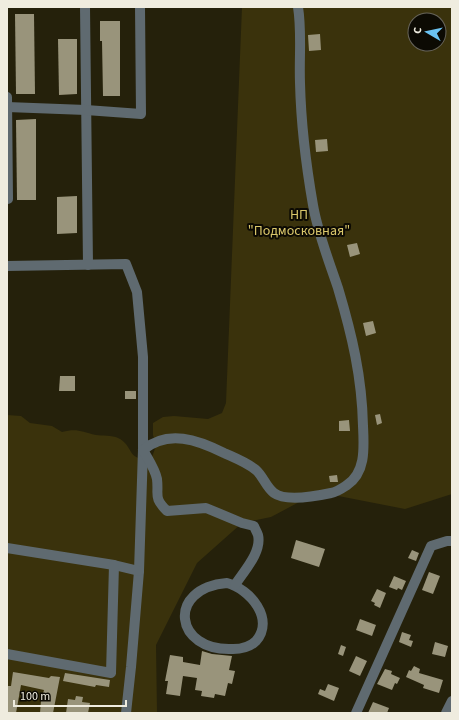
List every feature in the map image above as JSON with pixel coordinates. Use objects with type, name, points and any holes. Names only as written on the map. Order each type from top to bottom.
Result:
[{"type":"street","points":[[85,7],[88,264]]},
{"type":"street","points":[[7,107],[141,114],[140,7]]},
{"type":"street","points":[[143,450],[160,440],[178,438],[190,440],[211,447],[244,462],[257,471],[274,493],[283,496],[314,497],[337,492],[354,480],[362,468],[363,400],[356,357],[337,286],[328,262],[313,207],[306,157],[300,83],[300,19],[298,7]]},
{"type":"street","points":[[7,97],[8,199]]},
{"type":"street","points":[[7,266],[126,264],[137,292],[143,357],[143,450],[139,571],[126,713]]},
{"type":"street","points":[[143,450],[153,466],[157,479],[156,495],[160,504],[167,511],[206,508],[242,523],[254,526],[258,535],[258,546],[252,559],[235,585]]},
{"type":"street","points":[[356,713],[431,546],[452,541]]},
{"type":"street","points":[[7,548],[114,565],[139,571]]},
{"type":"street","points":[[7,654],[111,673],[114,565]]},
{"type":"street","points":[[227,583],[235,585],[247,594],[262,613],[263,629],[259,637],[254,643],[238,649],[219,649],[200,642],[193,637],[185,623],[184,614],[190,600],[197,593],[213,585],[227,583]]},
{"type":"street","points":[[446,713],[452,701]]},
{"type":"green space","name":"НП \"Подмосковная\"","points":[[242,7],[452,7],[452,494],[405,509],[318,492],[271,517],[242,523],[197,563],[156,645],[157,713],[7,713],[7,415],[21,416],[30,423],[52,426],[62,432],[76,430],[96,435],[116,437],[127,445],[134,456],[144,458],[152,457],[156,446],[153,435],[153,423],[163,417],[174,416],[208,419],[222,413],[226,403]]},
{"type":"building","points":[[15,14],[34,14],[35,94],[16,94]]},
{"type":"building","points":[[100,21],[120,21],[120,96],[103,96]]},
{"type":"building","points":[[320,34],[321,50],[309,51],[308,35]]},
{"type":"building","points":[[58,39],[77,39],[77,94],[59,95]]},
{"type":"building","points":[[36,119],[36,200],[17,200],[16,120]]},
{"type":"building","points":[[327,139],[328,151],[316,152],[315,140]]},
{"type":"building","points":[[77,196],[77,233],[57,234],[57,197]]},
{"type":"building","points":[[357,243],[360,254],[350,257],[347,245]]},
{"type":"building","points":[[373,321],[376,333],[366,336],[363,323]]},
{"type":"building","points":[[60,376],[75,376],[75,391],[59,391]]},
{"type":"building","points":[[125,391],[136,391],[136,399],[125,399]]},
{"type":"building","points":[[380,414],[382,423],[377,425],[375,415]]},
{"type":"building","points":[[349,420],[350,431],[339,431],[339,421]]},
{"type":"building","points":[[337,475],[338,482],[330,482],[329,476]]},
{"type":"building","points":[[296,540],[325,549],[319,567],[291,558]]},
{"type":"building","points":[[412,550],[419,553],[416,561],[408,558]]},
{"type":"building","points":[[429,572],[440,576],[433,594],[422,590]]},
{"type":"building","points":[[394,576],[406,581],[402,590],[389,587]]},
{"type":"building","points":[[377,589],[386,593],[380,608],[374,605],[375,603],[371,601]]},
{"type":"building","points":[[360,619],[376,625],[372,636],[356,630]]},
{"type":"building","points":[[402,632],[411,635],[409,640],[413,641],[411,647],[399,642]]},
{"type":"building","points":[[435,642],[448,646],[445,657],[432,654]]},
{"type":"building","points":[[341,645],[346,647],[343,656],[338,654]]},
{"type":"building","points":[[202,651],[212,654],[232,656],[229,670],[235,671],[232,684],[228,683],[225,696],[215,694],[214,698],[201,696],[202,691],[195,690],[197,678],[183,676],[180,696],[166,694],[168,681],[165,681],[170,655],[183,657],[183,662],[200,665]]},
{"type":"building","points":[[356,656],[367,661],[360,676],[349,671]]},
{"type":"building","points":[[414,666],[420,669],[419,673],[443,680],[439,693],[423,688],[424,685],[406,677],[409,670],[411,671]]},
{"type":"building","points":[[385,669],[392,671],[391,674],[400,678],[397,684],[395,683],[392,690],[377,684]]},
{"type":"building","points":[[13,672],[49,678],[51,676],[60,677],[53,713],[40,713],[44,690],[21,685],[16,713],[7,713],[7,686],[11,686]]},
{"type":"building","points":[[65,673],[110,680],[109,687],[96,685],[95,687],[63,681]]},
{"type":"building","points":[[328,684],[339,688],[334,701],[318,694],[320,689],[325,691]]},
{"type":"building","points":[[76,696],[83,697],[82,702],[90,703],[88,713],[66,713],[68,699],[75,700]]},
{"type":"building","points":[[373,702],[389,708],[387,713],[368,713]]}]
